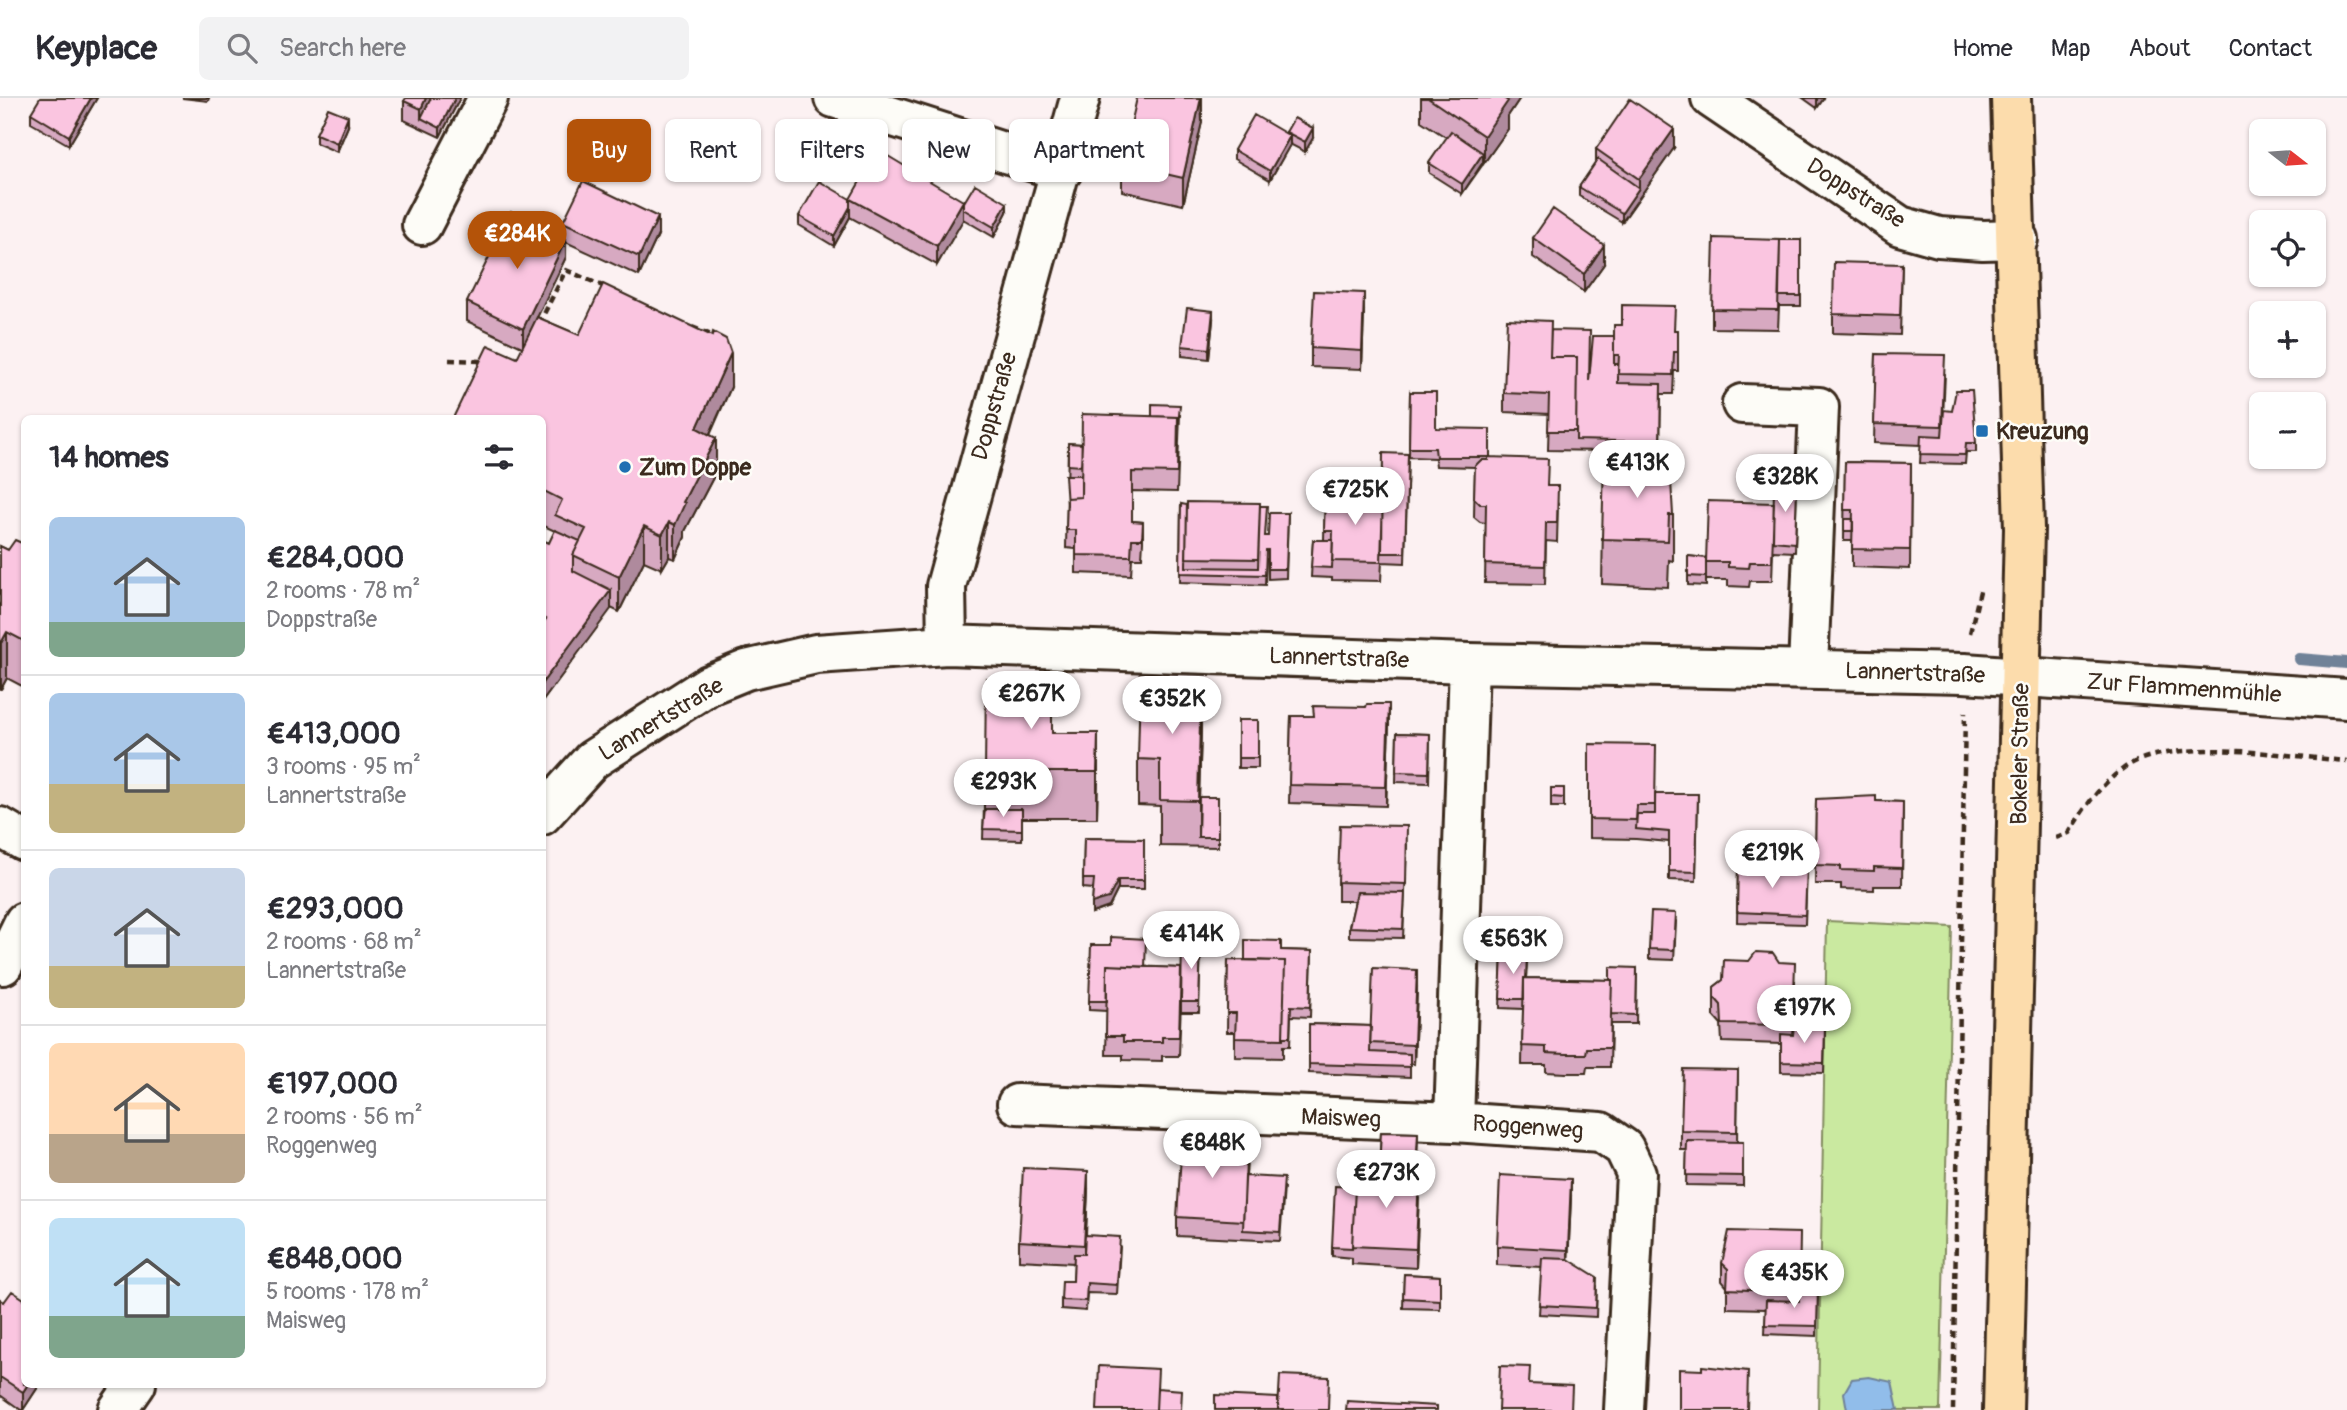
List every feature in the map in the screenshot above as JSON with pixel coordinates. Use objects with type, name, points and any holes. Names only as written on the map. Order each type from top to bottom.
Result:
[{"type":"main road","name":"Bokeler Straße","points":[[2003,1410],[2019,839],[2024,529],[2018,239],[2011,98]]},
{"type":"street","points":[[422,225],[488,98]]},
{"type":"street","points":[[834,98],[1009,154]]},
{"type":"street","name":"Doppstraße","points":[[1075,119],[1080,98]]},
{"type":"street","name":"Doppstraße","points":[[1711,98],[1900,226],[1940,237],[2018,239]]},
{"type":"street","name":"Doppstraße","points":[[947,645],[946,586],[975,474],[1059,182]]},
{"type":"street","points":[[1742,404],[1819,407],[1808,669]]},
{"type":"street","name":"Lannertstraße","points":[[546,810],[592,760],[709,685],[746,670],[816,654],[947,645],[1469,663],[1808,669],[2022,677]]},
{"type":"street","name":"Roggenweg","points":[[1469,663],[1454,1122],[1601,1132],[1624,1148],[1636,1174],[1624,1410]]},
{"type":"street","name":"Zur Flammenmühle","points":[[2022,677],[2347,699]]},
{"type":"street","points":[[0,827],[21,839]]},
{"type":"street","points":[[3,965],[21,928]]},
{"type":"street","name":"Maisweg","points":[[1017,1104],[1454,1122]]},
{"type":"street","points":[[118,1410],[133,1388]]},
{"type":"path","points":[[538,327],[566,270],[614,291]]},
{"type":"path","points":[[687,324],[724,341]]},
{"type":"path","points":[[449,360],[497,361]]},
{"type":"path","points":[[1953,1410],[1965,838],[1965,673]]},
{"type":"path","points":[[2019,839],[2049,840],[2069,833],[2091,796],[2125,766],[2169,751],[2347,761]]},
{"type":"green space","points":[[1827,921],[1952,927],[1940,1410],[1818,1410]]},
{"type":"water","points":[[1869,1377],[1892,1382],[1898,1410],[1847,1410],[1844,1393],[1852,1379]]},
{"type":"building","points":[[40,98],[91,98],[69,136],[31,113]]},
{"type":"building","points":[[406,98],[426,98],[421,109],[404,101]]},
{"type":"building","points":[[431,98],[455,98],[440,128],[421,118]]},
{"type":"building","points":[[1137,98],[1201,98],[1183,178],[1169,175],[1169,119],[1132,119]]},
{"type":"building","points":[[1428,98],[1503,98],[1508,101],[1484,136]]},
{"type":"building","points":[[1630,99],[1674,129],[1639,179],[1596,149]]},
{"type":"building","points":[[328,108],[348,116],[337,143],[316,134]]},
{"type":"building","points":[[1254,115],[1290,136],[1270,171],[1234,150]]},
{"type":"building","points":[[1294,118],[1313,128],[1305,142],[1286,132]]},
{"type":"building","points":[[1451,131],[1483,153],[1462,184],[1429,163]]},
{"type":"building","points":[[888,156],[902,164],[902,182],[931,182],[963,201],[937,246],[850,199],[860,182],[888,182]]},
{"type":"building","points":[[1598,159],[1639,188],[1622,213],[1579,187]]},
{"type":"building","points":[[583,182],[658,217],[639,257],[563,222]]},
{"type":"building","points":[[818,182],[850,199],[850,207],[834,236],[799,216]]},
{"type":"building","points":[[975,184],[1007,203],[994,227],[963,209],[963,204]]},
{"type":"building","points":[[1553,209],[1604,245],[1584,274],[1533,238]]},
{"type":"building","points":[[511,212],[566,239],[523,329],[467,302]]},
{"type":"building","points":[[1714,238],[1780,240],[1778,310],[1712,309]]},
{"type":"building","points":[[1780,240],[1801,240],[1801,296],[1779,296]]},
{"type":"building","points":[[1834,262],[1902,264],[1900,316],[1833,314]]},
{"type":"building","name":"Zum Doppe","points":[[603,284],[712,336],[713,332],[726,339],[731,353],[697,428],[716,438],[683,502],[685,503],[675,525],[669,522],[662,535],[644,526],[619,577],[573,555],[586,529],[555,515],[562,500],[546,492],[546,415],[454,415],[488,345],[517,358],[537,317],[579,335]]},
{"type":"building","points":[[1314,291],[1364,293],[1362,351],[1311,348]]},
{"type":"building","points":[[1622,305],[1675,306],[1674,330],[1678,330],[1678,352],[1674,352],[1673,375],[1618,374],[1619,355],[1614,355],[1614,325],[1622,325]]},
{"type":"building","points":[[1187,308],[1213,311],[1209,349],[1182,346]]},
{"type":"building","points":[[1507,319],[1551,321],[1550,357],[1577,357],[1576,431],[1548,431],[1549,395],[1504,393]]},
{"type":"building","points":[[1551,330],[1590,331],[1589,381],[1593,336],[1614,336],[1614,364],[1618,364],[1618,383],[1661,384],[1660,442],[1576,440],[1577,357],[1550,357]]},
{"type":"building","points":[[1876,354],[1945,355],[1942,426],[1874,424]]},
{"type":"building","points":[[1956,390],[1972,390],[1976,443],[1966,443],[1965,455],[1920,454],[1921,435],[1942,436],[1944,410],[1952,411]]},
{"type":"building","points":[[1410,392],[1436,392],[1436,428],[1490,429],[1490,457],[1436,457],[1435,448],[1409,448]]},
{"type":"building","points":[[1152,404],[1180,405],[1178,426],[1178,417],[1152,416]]},
{"type":"building","points":[[1082,414],[1178,417],[1177,473],[1132,472],[1132,521],[1143,522],[1142,539],[1132,539],[1131,556],[1076,555],[1076,530],[1066,530],[1067,498],[1081,497]]},
{"type":"building","points":[[1068,443],[1082,444],[1081,466],[1068,465]]},
{"type":"building","points":[[1383,453],[1408,454],[1405,553],[1382,553]]},
{"type":"building","points":[[1630,456],[1645,456],[1651,464],[1670,464],[1673,515],[1669,515],[1668,541],[1602,539],[1604,463],[1624,463]]},
{"type":"building","points":[[1488,457],[1548,459],[1547,486],[1558,486],[1557,523],[1546,523],[1545,566],[1485,564],[1486,504],[1480,504],[1474,498],[1475,466],[1481,460],[1488,460]]},
{"type":"building","points":[[1845,462],[1911,463],[1910,550],[1852,549],[1853,510],[1844,510]]},
{"type":"building","points":[[1065,475],[1081,475],[1081,497],[1067,498],[1067,506]]},
{"type":"building","points":[[1774,486],[1797,486],[1795,543],[1773,541]]},
{"type":"building","points":[[1325,495],[1383,497],[1381,562],[1332,561],[1333,531],[1324,531]]},
{"type":"building","points":[[1708,501],[1774,503],[1772,562],[1750,562],[1749,568],[1728,567],[1728,562],[1706,562]]},
{"type":"building","points":[[1187,502],[1260,503],[1258,559],[1186,558]]},
{"type":"building","points":[[1181,504],[1187,505],[1186,567],[1258,568],[1260,506],[1267,506],[1265,536],[1268,536],[1269,513],[1288,513],[1286,569],[1268,569],[1266,550],[1265,575],[1180,573]]},
{"type":"building","points":[[1844,519],[1853,519],[1853,531],[1844,531]]},
{"type":"building","points":[[555,530],[580,541],[573,555],[573,571],[611,590],[546,678],[546,542],[549,543]]},
{"type":"building","points":[[15,540],[21,543],[21,639],[7,632],[0,643],[0,546],[8,550]]},
{"type":"building","points":[[1313,540],[1333,540],[1332,568],[1311,567]]},
{"type":"building","points":[[1688,556],[1706,558],[1706,577],[1688,576]]},
{"type":"building","points":[[986,678],[1052,679],[1052,733],[1098,733],[1097,772],[985,772]]},
{"type":"building","points":[[1140,682],[1201,683],[1198,801],[1160,800],[1160,760],[1138,759]]},
{"type":"building","points":[[1367,704],[1389,704],[1386,787],[1289,785],[1291,716],[1314,716],[1313,706],[1366,707]]},
{"type":"building","points":[[1238,720],[1258,720],[1258,758],[1238,758]]},
{"type":"building","points":[[1397,733],[1430,734],[1429,773],[1396,772]]},
{"type":"building","points":[[1589,744],[1656,745],[1655,805],[1637,805],[1636,820],[1589,819]]},
{"type":"building","points":[[1551,788],[1564,788],[1564,798],[1551,797]]},
{"type":"building","points":[[1655,794],[1698,794],[1696,872],[1669,871],[1669,832],[1636,829],[1637,814],[1655,814]]},
{"type":"building","points":[[1876,796],[1876,801],[1903,802],[1902,868],[1841,870],[1841,866],[1815,865],[1816,799]]},
{"type":"building","points":[[1199,797],[1218,797],[1218,837],[1198,837]]},
{"type":"building","points":[[985,809],[1022,809],[1022,830],[983,829]]},
{"type":"building","points":[[1340,825],[1407,826],[1406,884],[1338,882]]},
{"type":"building","points":[[1084,838],[1144,839],[1144,880],[1118,880],[1109,898],[1092,903],[1094,879],[1083,879]]},
{"type":"building","points":[[1738,866],[1807,868],[1805,915],[1737,912]]},
{"type":"building","points":[[1357,892],[1405,893],[1403,929],[1349,927]]},
{"type":"building","points":[[1651,912],[1676,913],[1674,950],[1649,949]]},
{"type":"building","points":[[1111,937],[1146,939],[1145,967],[1107,965],[1107,1001],[1089,1001],[1091,945],[1111,945]]},
{"type":"building","points":[[1182,940],[1201,940],[1199,1002],[1181,1002]]},
{"type":"building","points":[[1245,940],[1281,941],[1281,950],[1312,951],[1310,1007],[1291,1006],[1290,1037],[1283,1037],[1285,961],[1245,960]]},
{"type":"building","points":[[1756,952],[1773,953],[1779,962],[1795,963],[1793,1025],[1722,1024],[1721,1005],[1714,997],[1714,987],[1723,980],[1724,960],[1749,961]]},
{"type":"building","points":[[1502,953],[1527,953],[1524,999],[1500,999]]},
{"type":"building","points":[[1228,960],[1285,961],[1283,1039],[1235,1038],[1236,1013],[1227,1013]]},
{"type":"building","points":[[1107,965],[1181,968],[1179,1037],[1162,1037],[1162,1042],[1123,1042],[1123,1036],[1106,1036]]},
{"type":"building","points":[[1610,967],[1637,968],[1636,1015],[1611,1014]]},
{"type":"building","points":[[1373,968],[1417,970],[1414,1045],[1370,1043]]},
{"type":"building","points":[[1524,978],[1612,980],[1610,1048],[1587,1048],[1586,1054],[1566,1054],[1546,1053],[1546,1047],[1522,1046]]},
{"type":"building","points":[[1309,1024],[1371,1026],[1370,1052],[1410,1054],[1410,1067],[1309,1064]]},
{"type":"building","points":[[1794,1026],[1825,1026],[1824,1063],[1781,1062],[1781,1034],[1793,1035]]},
{"type":"building","points":[[1683,1069],[1738,1070],[1737,1132],[1681,1131]]},
{"type":"building","points":[[1381,1132],[1418,1133],[1416,1170],[1379,1169]]},
{"type":"building","points":[[1182,1140],[1247,1143],[1243,1221],[1177,1217]]},
{"type":"building","points":[[1687,1141],[1743,1142],[1743,1176],[1686,1175]]},
{"type":"building","points":[[1023,1168],[1088,1171],[1084,1245],[1019,1241]]},
{"type":"building","points":[[1356,1170],[1419,1173],[1416,1249],[1352,1246]]},
{"type":"building","points":[[1500,1175],[1571,1179],[1568,1250],[1497,1246]]},
{"type":"building","points":[[1245,1176],[1284,1178],[1280,1232],[1243,1230]]},
{"type":"building","points":[[1335,1186],[1355,1187],[1352,1248],[1332,1247]]},
{"type":"building","points":[[1729,1231],[1800,1233],[1799,1292],[1727,1289],[1728,1269],[1722,1263]]},
{"type":"building","points":[[1085,1235],[1120,1237],[1117,1285],[1087,1283],[1086,1301],[1061,1300],[1062,1281],[1073,1281],[1074,1254],[1084,1254]]},
{"type":"building","points":[[1542,1258],[1568,1259],[1597,1277],[1596,1308],[1539,1305]]},
{"type":"building","points":[[1404,1274],[1440,1276],[1440,1300],[1403,1298]]},
{"type":"building","points":[[1798,1287],[1818,1288],[1817,1326],[1765,1325],[1766,1300],[1799,1301]]},
{"type":"building","points":[[12,1291],[21,1297],[21,1388],[26,1388],[23,1392],[0,1377],[0,1299],[4,1302]]},
{"type":"building","points":[[1099,1366],[1158,1369],[1156,1410],[1097,1410]]},
{"type":"building","points":[[1500,1366],[1530,1367],[1529,1384],[1572,1386],[1571,1410],[1498,1410]]},
{"type":"building","points":[[1702,1366],[1748,1371],[1747,1410],[1679,1410],[1679,1369],[1702,1370]]},
{"type":"building","points":[[1280,1375],[1329,1377],[1328,1410],[1278,1410]]},
{"type":"building","points":[[1157,1388],[1182,1390],[1181,1410],[1156,1410]]},
{"type":"building","points":[[1215,1395],[1278,1398],[1278,1410],[1215,1410]]},
{"type":"building","points":[[1347,1401],[1437,1406],[1437,1410],[1346,1410]]},
{"type":"waterway","points":[[2299,659],[2347,663]]},
{"type":"place","name":"Kreuzung","points":[[1982,431]]},
{"type":"place","name":"Zum Doppe","points":[[625,467]]}]
